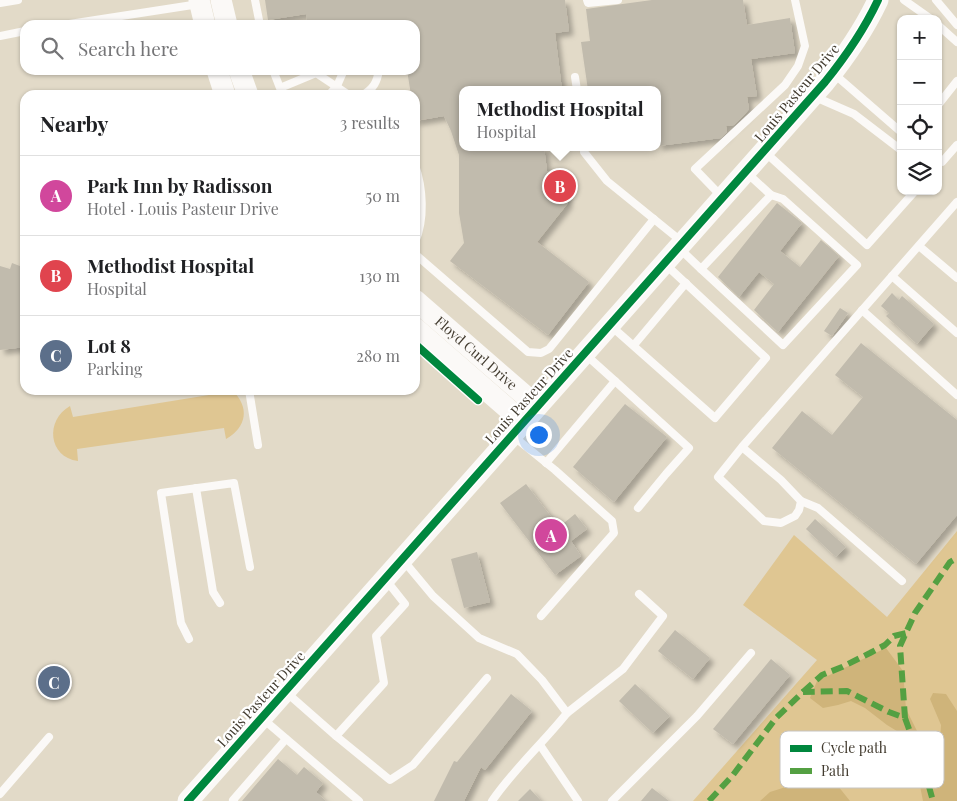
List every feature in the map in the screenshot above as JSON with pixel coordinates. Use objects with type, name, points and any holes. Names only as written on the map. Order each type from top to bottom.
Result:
[{"type":"street","name":"Louis Pasteur Drive","points":[[188,801],[815,94],[833,73],[862,32],[878,0]]},
{"type":"street","points":[[206,20],[210,2]]},
{"type":"street","points":[[210,2],[223,20]]},
{"type":"street","points":[[218,75],[223,90]]},
{"type":"street","points":[[241,75],[246,90]]},
{"type":"street","name":"Floyd Curl Drive","points":[[420,304],[537,406]]},
{"type":"street","name":"Floyd Curl Drive","points":[[420,333],[517,428]]},
{"type":"lane","points":[[0,3],[18,0]]},
{"type":"lane","points":[[255,0],[259,20]]},
{"type":"lane","points":[[586,0],[588,3],[595,4],[618,0]]},
{"type":"lane","points":[[722,198],[695,169],[785,85],[798,66],[805,46],[795,0]]},
{"type":"lane","points":[[904,0],[925,15]]},
{"type":"lane","points":[[936,0],[938,5],[957,25]]},
{"type":"lane","points":[[95,20],[210,2]]},
{"type":"lane","points":[[942,29],[957,42]]},
{"type":"lane","points":[[0,36],[20,32]]},
{"type":"lane","points":[[833,73],[897,129]]},
{"type":"lane","points":[[275,75],[280,88],[308,75]]},
{"type":"lane","points":[[320,75],[342,90]]},
{"type":"lane","points":[[333,90],[342,75]]},
{"type":"lane","points":[[371,90],[376,83],[378,75]]},
{"type":"lane","points":[[575,77],[576,86]]},
{"type":"lane","points":[[942,100],[957,81]]},
{"type":"lane","points":[[815,94],[822,100],[854,114],[897,147]]},
{"type":"lane","points":[[942,162],[957,145]]},
{"type":"lane","points":[[584,151],[607,181],[654,219],[681,245],[701,269],[783,345],[857,265],[783,199],[771,195],[746,172]]},
{"type":"lane","points":[[764,151],[867,245],[911,195]]},
{"type":"lane","points":[[420,191],[422,202],[420,231]]},
{"type":"lane","points":[[701,269],[771,195]]},
{"type":"lane","points":[[801,501],[795,516],[781,524],[764,521],[718,477],[742,447],[957,202]]},
{"type":"lane","points":[[420,258],[528,352],[541,353],[549,349],[654,219]]},
{"type":"lane","points":[[919,246],[957,278]]},
{"type":"lane","points":[[610,324],[715,418],[766,358],[664,263]]},
{"type":"lane","points":[[892,276],[957,333]]},
{"type":"lane","points":[[634,345],[686,283]]},
{"type":"lane","points":[[862,310],[957,395]]},
{"type":"lane","points":[[584,353],[689,448],[638,508]]},
{"type":"lane","points":[[546,463],[615,381]]},
{"type":"lane","points":[[250,395],[258,445]]},
{"type":"lane","points":[[517,428],[546,463],[612,521],[614,533],[541,616]]},
{"type":"lane","points":[[742,447],[781,480],[801,501],[818,508],[902,581]]},
{"type":"lane","points":[[189,638],[181,623],[161,493],[234,483],[250,567]]},
{"type":"lane","points":[[196,488],[213,592],[220,603]]},
{"type":"lane","points":[[402,559],[434,596],[479,638],[517,654],[542,680],[567,713]]},
{"type":"lane","points":[[336,736],[384,683],[376,636],[405,604],[384,579]]},
{"type":"lane","points":[[492,801],[507,779],[540,745],[567,713],[623,669],[663,616],[639,594]]},
{"type":"lane","points":[[612,801],[697,716],[751,652]]},
{"type":"lane","points":[[285,691],[390,780],[413,766],[487,678]]},
{"type":"lane","points":[[261,718],[359,801]]},
{"type":"lane","points":[[4,801],[0,797],[49,737]]},
{"type":"lane","points":[[234,801],[232,800],[286,739]]},
{"type":"lane","points":[[540,745],[578,801]]},
{"type":"shaded area","points":[[209,395],[237,395],[244,410],[242,423],[226,439],[224,428],[77,449],[78,461],[68,458],[61,453],[53,437],[56,420],[70,406],[73,417]]},
{"type":"shaded area","points":[[957,531],[957,801],[693,801],[817,660],[743,605],[794,535],[887,617]]},
{"type":"shaded area","points":[[886,648],[903,671],[906,709],[917,731],[897,731],[865,708],[851,701],[823,708],[810,698],[817,681]]},
{"type":"shaded area","points":[[933,693],[946,694],[957,711],[957,801],[923,801],[920,788],[944,788],[944,731],[941,731],[941,725],[930,699]]},
{"type":"shaded area","points":[[783,788],[840,788],[850,801],[760,801],[770,792]]},
{"type":"building","points":[[265,0],[565,0],[569,31],[555,33],[562,86],[459,86],[459,151],[544,151],[547,171],[564,183],[568,203],[537,242],[589,282],[548,335],[450,261],[464,243],[459,213],[459,155],[444,116],[420,120],[420,90],[410,90],[408,75],[420,75],[420,20],[307,20],[306,14],[268,20]]},
{"type":"building","points":[[652,0],[743,0],[747,25],[790,18],[795,53],[751,59],[757,96],[747,97],[749,109],[734,125],[726,126],[727,132],[721,138],[661,146],[661,86],[587,86],[581,42],[590,41],[586,9]]},
{"type":"building","points":[[777,203],[802,223],[780,251],[800,267],[821,240],[839,256],[778,332],[754,310],[774,284],[759,272],[739,297],[718,277]]},
{"type":"building","points":[[12,263],[20,266],[20,348],[0,350],[0,266],[10,269]]},
{"type":"building","points":[[892,293],[899,300],[902,296],[934,324],[917,344],[886,316],[889,313],[881,306]]},
{"type":"building","points":[[840,308],[848,313],[832,336],[824,331]]},
{"type":"building","points":[[861,343],[957,420],[957,515],[916,564],[772,448],[802,411],[832,435],[863,397],[835,375]]},
{"type":"building","points":[[625,404],[667,437],[614,502],[573,467]]},
{"type":"building","points":[[526,484],[559,527],[575,514],[587,529],[571,541],[581,556],[555,575],[500,503]]},
{"type":"building","points":[[815,519],[846,547],[836,557],[806,529]]},
{"type":"building","points":[[477,552],[490,602],[464,608],[451,559]]},
{"type":"building","points":[[675,630],[710,658],[693,679],[658,651]]},
{"type":"building","points":[[771,659],[790,675],[733,744],[713,729]]},
{"type":"building","points":[[635,684],[670,716],[653,733],[619,701]]},
{"type":"building","points":[[511,694],[532,711],[485,770],[481,767],[464,801],[434,801],[454,761],[457,762]]},
{"type":"building","points":[[278,759],[297,775],[304,767],[323,783],[316,792],[326,801],[242,801]]},
{"type":"building","points":[[652,788],[669,801],[641,801]]},
{"type":"building","points":[[530,789],[541,801],[518,801]]},
{"type":"marked path","points":[[709,801],[733,775],[776,718],[803,692],[847,691],[905,718],[900,646],[915,613],[950,562],[957,558]]},
{"type":"marked path","points":[[803,692],[822,675],[885,645],[894,636],[906,633]]},
{"type":"marked path","points":[[905,718],[910,731]]},
{"type":"marked path","points":[[929,788],[933,801]]},
{"type":"cycle path","points":[[188,801],[825,82],[867,22],[878,0]]},
{"type":"cycle path","points":[[420,348],[478,400]]},
{"type":"place","name":"Methodist Hospital","points":[[560,186]]},
{"type":"place","name":"Park Inn by Radisson","points":[[551,535]]},
{"type":"place","name":"Lot 8","points":[[54,682]]}]
